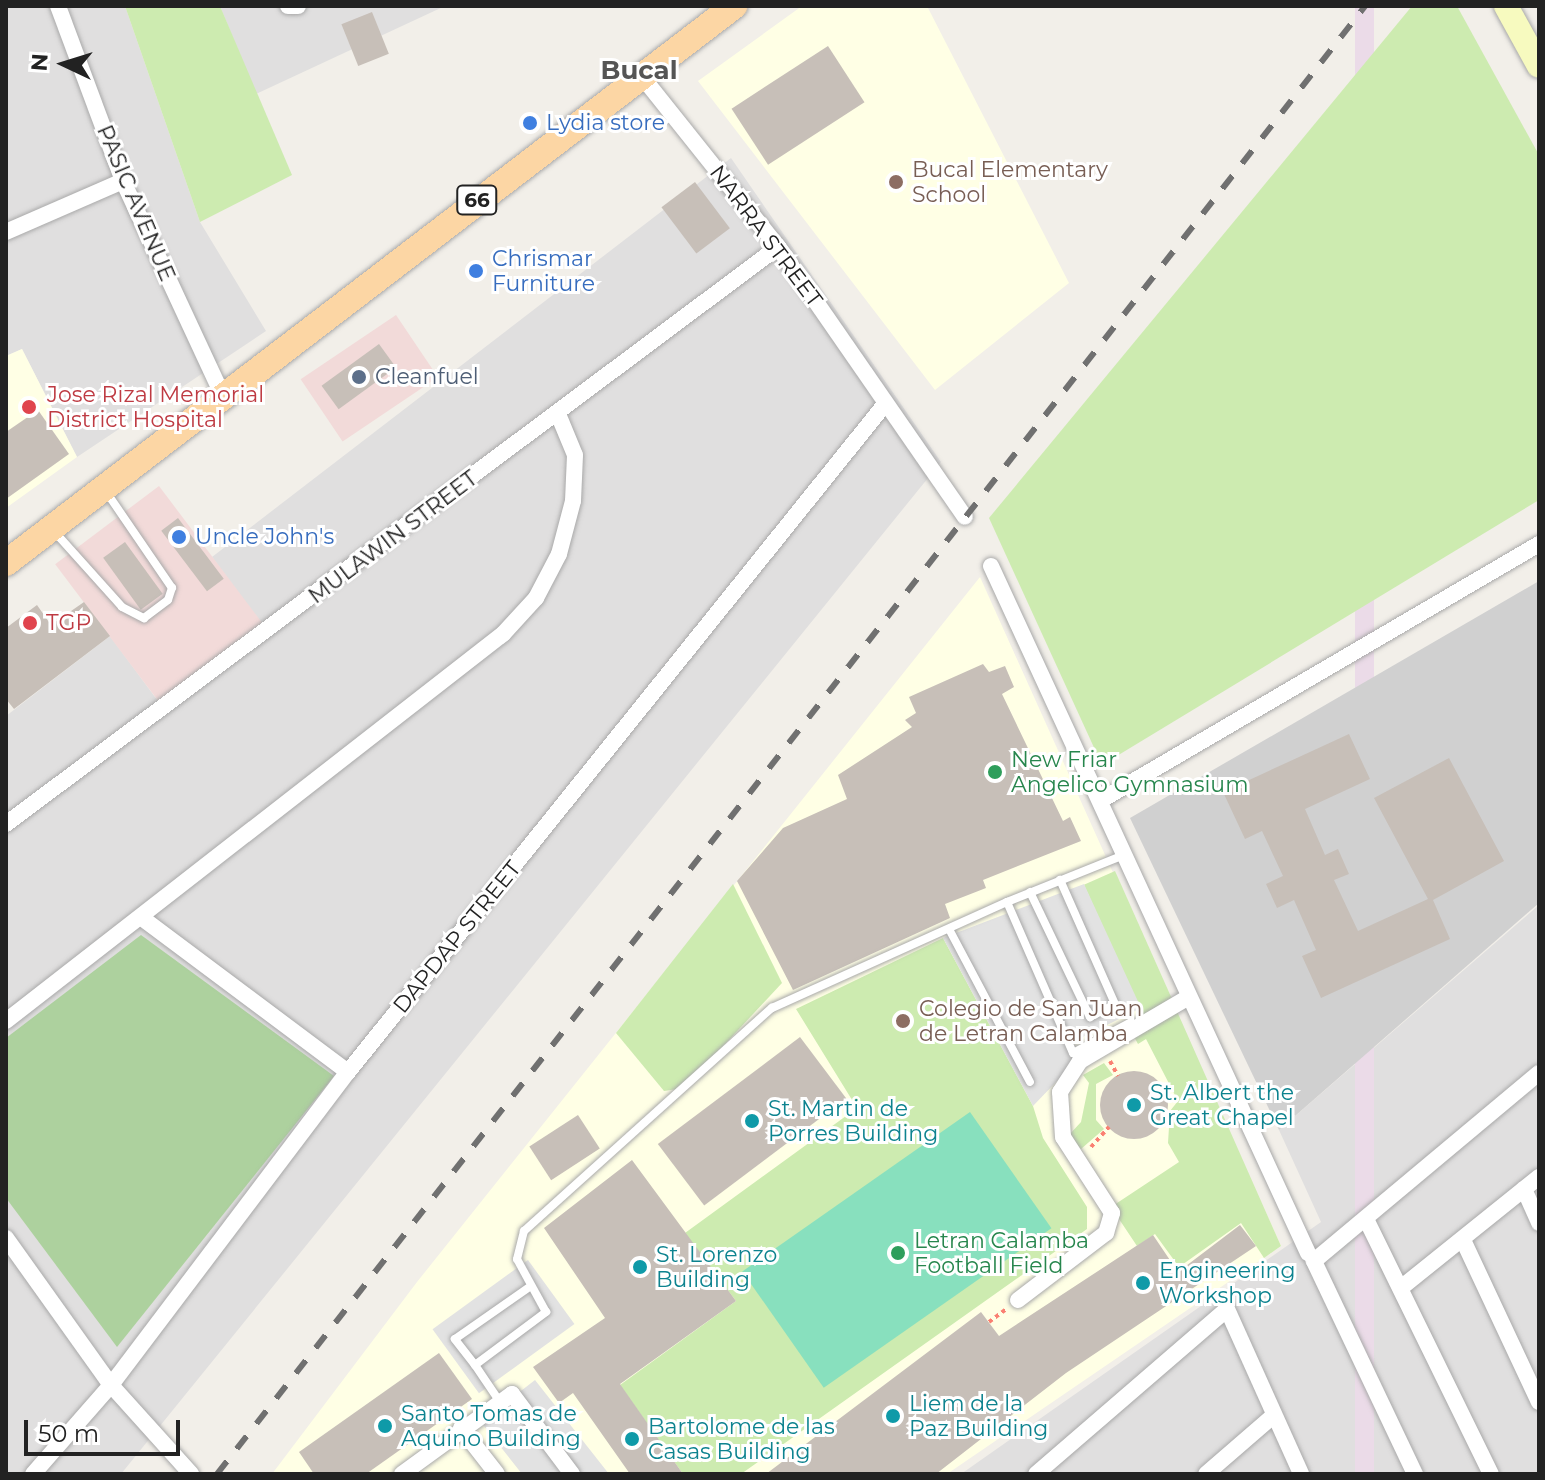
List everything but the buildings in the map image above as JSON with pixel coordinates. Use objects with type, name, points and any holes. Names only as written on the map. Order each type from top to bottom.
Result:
[{"type":"main road","name":"66","points":[[6,563],[105,490],[640,74],[734,6]]},
{"type":"main road","points":[[1506,6],[1539,66]]},
{"type":"street","name":"PASIC AVENUE","points":[[58,6],[123,181],[223,396]]},
{"type":"street","points":[[288,6],[298,6]]},
{"type":"street","name":"NARRA STREET","points":[[640,74],[778,247],[965,517]]},
{"type":"street","points":[[6,232],[123,181]]},
{"type":"street","name":"MULAWIN STREET","points":[[6,824],[778,247]]},
{"type":"street","name":"DAPDAP STREET","points":[[33,1474],[111,1385],[348,1072],[885,404]]},
{"type":"street","points":[[6,1021],[503,634],[536,598],[559,554],[573,501],[575,455],[558,414]]},
{"type":"street","points":[[1103,799],[1539,544]]},
{"type":"street","points":[[991,566],[1103,799],[1186,996],[1308,1253]]},
{"type":"street","points":[[142,918],[348,1072]]},
{"type":"street","points":[[1018,1300],[1106,1233],[1112,1213],[1078,1160],[1057,1115],[1060,1092],[1080,1061],[1186,996]]},
{"type":"street","points":[[1415,1474],[1314,1261],[1539,1073]]},
{"type":"street","points":[[1402,1287],[1539,1177]]},
{"type":"street","points":[[1524,1189],[1539,1223]]},
{"type":"street","points":[[1366,1219],[1491,1474]]},
{"type":"street","points":[[6,1238],[111,1385],[191,1474]]},
{"type":"street","points":[[1463,1240],[1539,1402]]},
{"type":"street","points":[[1036,1474],[1227,1309],[1301,1474]]},
{"type":"street","points":[[402,1474],[461,1428],[512,1394],[572,1474]]},
{"type":"street","points":[[1206,1474],[1273,1416]]},
{"type":"street","points":[[461,1428],[497,1474]]},
{"type":"lane","points":[[52,530],[122,607],[144,618],[168,600],[172,588],[105,490]]},
{"type":"lane","points":[[475,1365],[546,1312],[528,1288],[517,1259],[524,1231],[772,1008],[1030,892],[1124,855]]},
{"type":"lane","points":[[1030,892],[1090,1017],[1115,1004],[1060,880]]},
{"type":"lane","points":[[1007,902],[1073,1053],[1186,996]]},
{"type":"lane","points":[[949,929],[1030,1082]]},
{"type":"lane","points":[[500,1402],[455,1339],[528,1288]]},
{"type":"path","points":[[1078,1160],[1109,1127]]},
{"type":"shaded area","points":[[6,6],[125,6],[200,222],[266,331],[77,457],[22,349],[6,356]]},
{"type":"shaded area","points":[[220,6],[445,6],[256,94]]},
{"type":"shaded area","name":"Bucal Elementary School","points":[[802,6],[927,6],[1069,283],[935,390],[698,81]]},
{"type":"shaded area","points":[[1355,6],[1374,6],[1374,1474],[1355,1474]]},
{"type":"shaded area","points":[[731,158],[941,462],[121,1474],[6,1474],[6,716],[110,636],[158,701],[261,624],[212,557]]},
{"type":"shaded area","points":[[396,315],[438,377],[343,441],[301,379]]},
{"type":"shaded area","name":"Jose Rizal Memorial District Hospital","points":[[22,349],[77,457],[6,508],[6,356]]},
{"type":"shaded area","points":[[159,486],[262,623],[158,701],[55,564]]},
{"type":"shaded area","name":"Colegio de San Juan de Letran Calamba","points":[[980,577],[1281,1246],[947,1474],[272,1474],[417,1282]]},
{"type":"shaded area","points":[[1539,581],[1539,903],[1279,1130],[1130,818]]},
{"type":"shaded area","points":[[1084,884],[1141,1008],[1073,1042],[1080,1057],[1033,1106],[943,938]]},
{"type":"shaded area","points":[[1539,905],[1539,1474],[961,1474],[1321,1222],[1279,1130]]},
{"type":"shaded area","points":[[528,1260],[574,1324],[479,1393],[433,1329]]},
{"type":"shaded area","points":[[535,1380],[609,1474],[522,1474],[481,1422]]},
{"type":"green space","points":[[125,6],[220,6],[292,175],[200,222]]},
{"type":"green space","points":[[1412,6],[1457,6],[1539,155],[1539,500],[1102,765],[989,518]]},
{"type":"green space","points":[[1115,871],[1174,1003],[1143,1016],[1084,885]]},
{"type":"green space","points":[[733,884],[782,983],[684,1088],[664,1091],[616,1033]]},
{"type":"green space","points":[[141,935],[334,1076],[117,1347],[6,1198],[6,1038]]},
{"type":"green space","points":[[943,938],[1033,1106],[1043,1138],[1087,1207],[1087,1229],[741,1474],[683,1474],[620,1385],[736,1301],[685,1233],[857,1108],[796,1009]]},
{"type":"green space","points":[[1176,1009],[1281,1246],[1264,1258],[1241,1223],[1179,1267],[1155,1234],[1137,1246],[1111,1207],[1179,1162],[1168,1143],[1170,1111],[1178,1101],[1146,1039],[1138,1044],[1132,1033]]},
{"type":"green space","points":[[1104,1063],[1113,1075],[1096,1084],[1096,1120],[1104,1129],[1081,1149],[1069,1135],[1081,1122],[1089,1083],[1083,1075]]},
{"type":"green space","name":"Letran Calamba Football Field","points":[[970,1112],[1051,1228],[824,1388],[742,1271]]},
{"type":"railway","points":[[217,1474],[1365,6]]},
{"type":"place","name":"Lydia store","points":[[530,123]]},
{"type":"place","name":"Bucal Elementary School","points":[[896,182]]},
{"type":"place","name":"Chrismar Furniture","points":[[476,271]]},
{"type":"place","name":"Cleanfuel","points":[[359,377]]},
{"type":"place","name":"Jose Rizal Memorial District Hospital","points":[[29,407]]},
{"type":"place","name":"Uncle John's","points":[[179,537]]},
{"type":"place","name":"TGP","points":[[30,623]]},
{"type":"place","name":"New Friar Angelico Gymnasium","points":[[995,772]]},
{"type":"place","name":"Colegio de San Juan de Letran Calamba","points":[[903,1021]]},
{"type":"place","name":"St. Albert the Great Chapel","points":[[1134,1105]]},
{"type":"place","name":"St. Martin de Porres Building","points":[[752,1121]]},
{"type":"place","name":"Letran Calamba Football Field","points":[[898,1253]]},
{"type":"place","name":"St. Lorenzo Building","points":[[640,1267]]},
{"type":"place","name":"Engineering Workshop","points":[[1143,1283]]},
{"type":"place","name":"Liem de la Paz Building","points":[[893,1416]]},
{"type":"place","name":"Santo Tomas de Aquino Building","points":[[385,1426]]},
{"type":"place","name":"Bartolome de las Casas Building","points":[[632,1439]]},
{"type":"district","name":"Bucal","points":[[639,71]]}]
